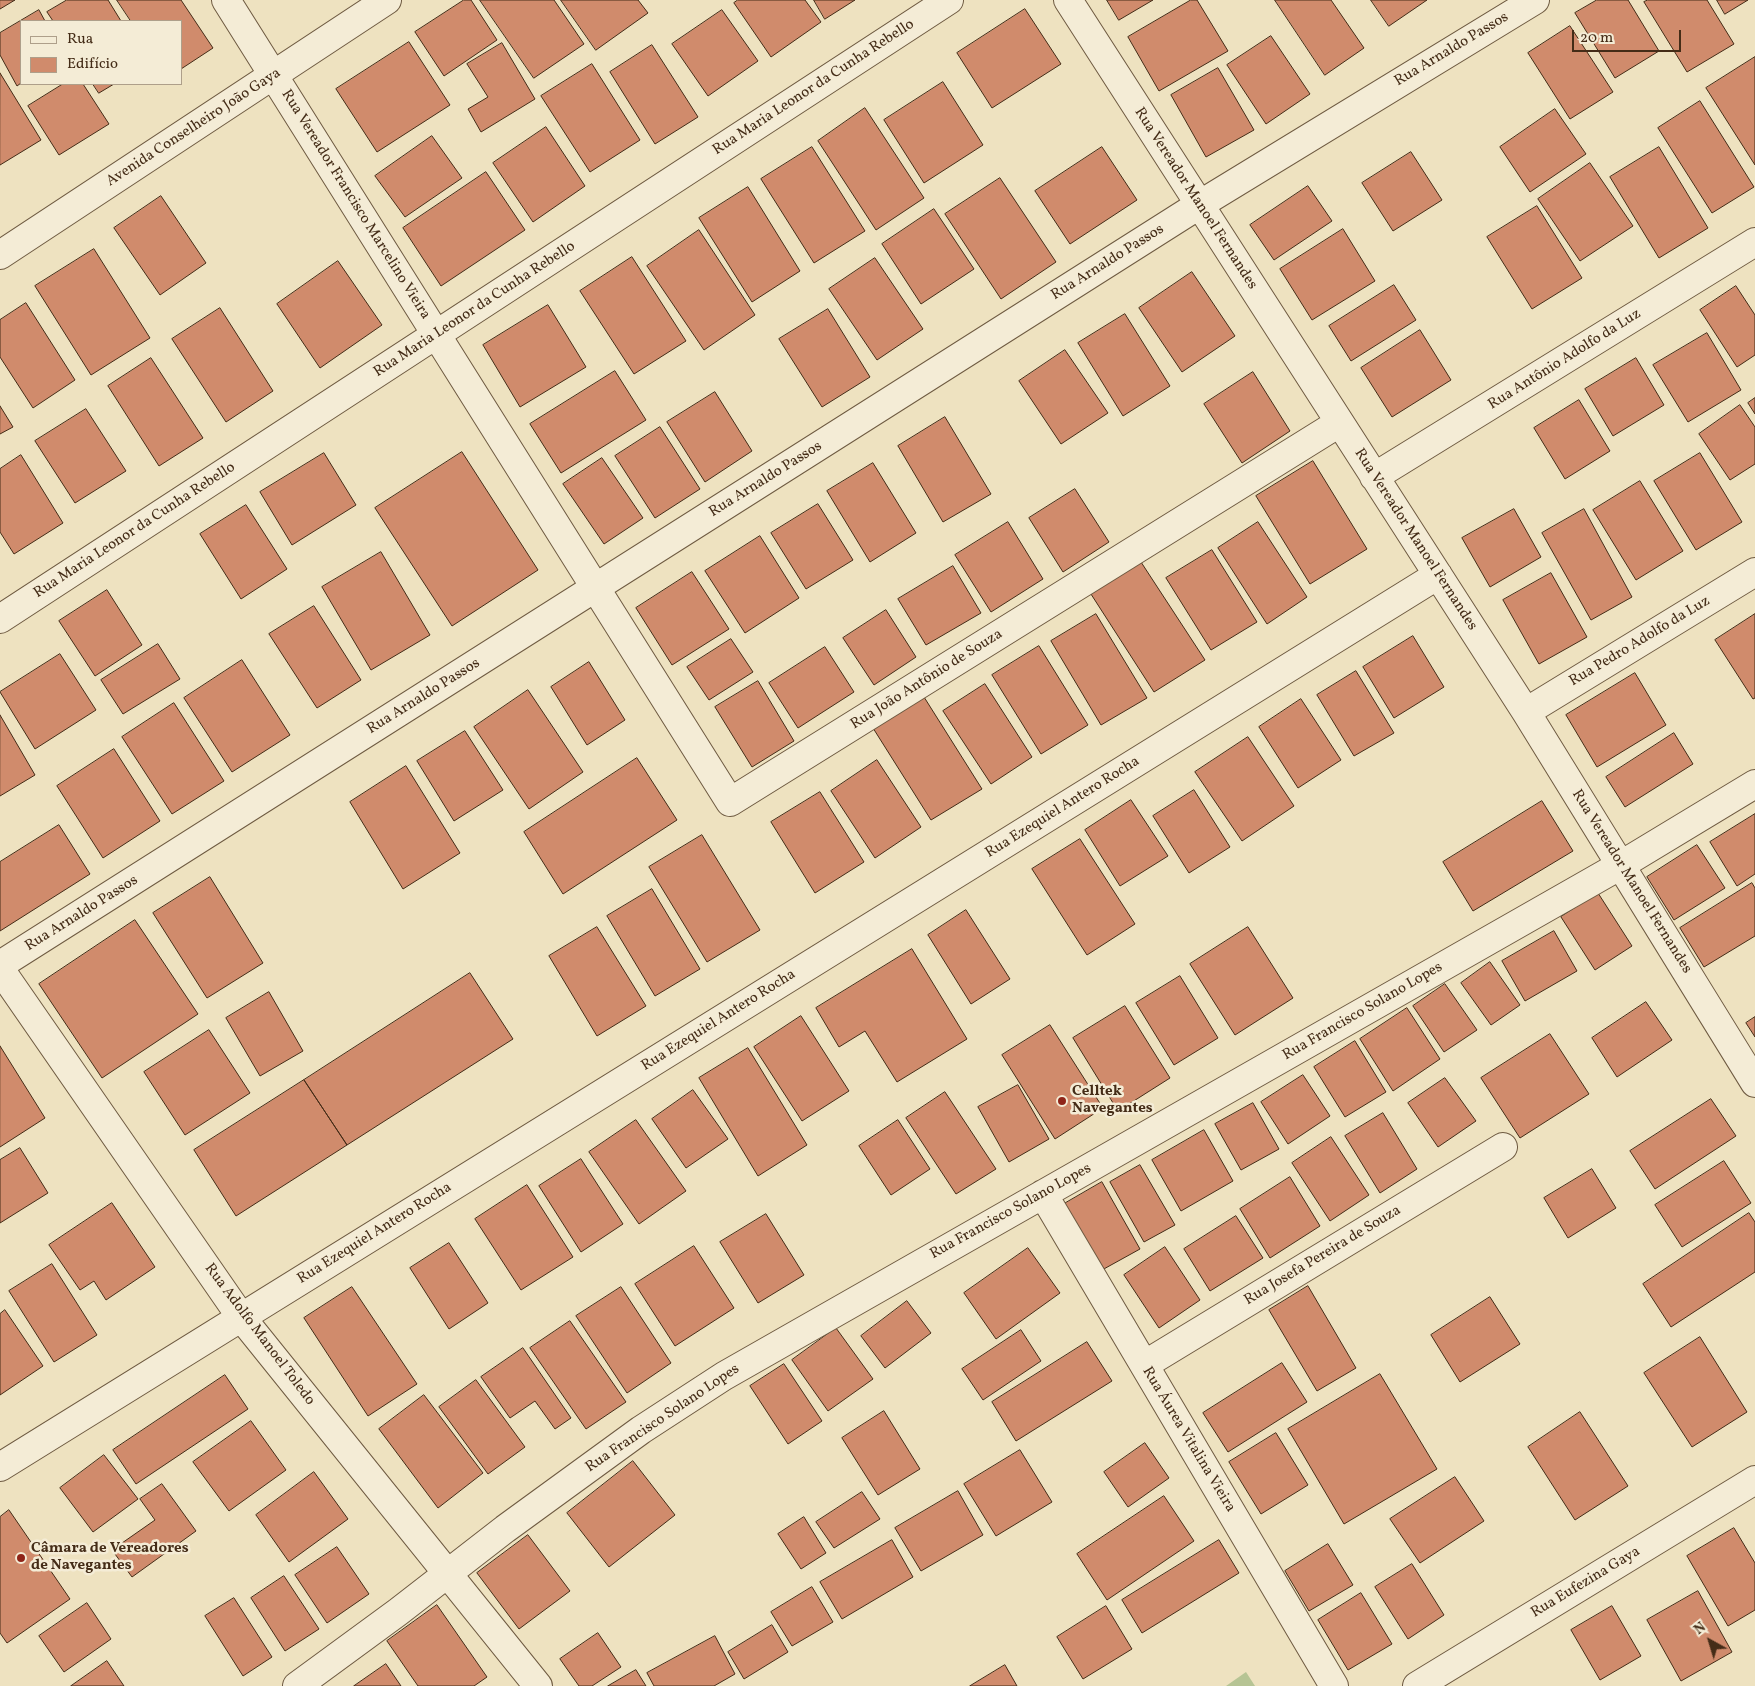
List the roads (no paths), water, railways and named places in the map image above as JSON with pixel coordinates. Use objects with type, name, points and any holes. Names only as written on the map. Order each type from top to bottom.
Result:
[{"type":"street","name":"Rua Vereador Francisco Marcelino Vieira","points":[[226,0],[595,588]]},
{"type":"street","name":"Avenida Conselheiro João Gaya","points":[[0,255],[387,0]]},
{"type":"street","name":"Rua Maria Leonor da Cunha Rebello","points":[[0,619],[949,0]]},
{"type":"street","name":"Rua Vereador Manoel Fernandes","points":[[1068,0],[1526,712],[1755,1083]]},
{"type":"street","name":"Rua Arnaldo Passos","points":[[0,965],[1200,205],[1535,0]]},
{"type":"street","name":"Rua Antônio Adolfo da Luz","points":[[1374,477],[1755,242]]},
{"type":"street","name":"Rua João Antônio de Souza","points":[[595,588],[730,802],[1339,423]]},
{"type":"street","name":"Rua Pedro Adolfo da Luz","points":[[1526,712],[1755,572]]},
{"type":"street","name":"Rua Ezequiel Antero Rocha","points":[[0,1467],[1438,575]]},
{"type":"street","name":"Rua Francisco Solano Lopes","points":[[296,1686],[448,1574],[505,1529],[633,1436],[724,1376],[1621,865],[1755,784]]},
{"type":"street","name":"Rua Adolfo Manoel Toledo","points":[[0,969],[241,1317],[538,1686]]},
{"type":"street","name":"Rua Josefa Pereira de Souza","points":[[1144,1365],[1503,1147]]},
{"type":"street","name":"Rua Áurea Vitalina Vieira","points":[[1043,1194],[1334,1686]]},
{"type":"street","name":"Rua Eufezina Gaya","points":[[1417,1686],[1755,1480]]},
{"type":"place","name":"Celltek Navegantes","points":[[1062,1101]]},
{"type":"place","name":"Câmara de Vereadores de Navegantes","points":[[21,1558]]}]
